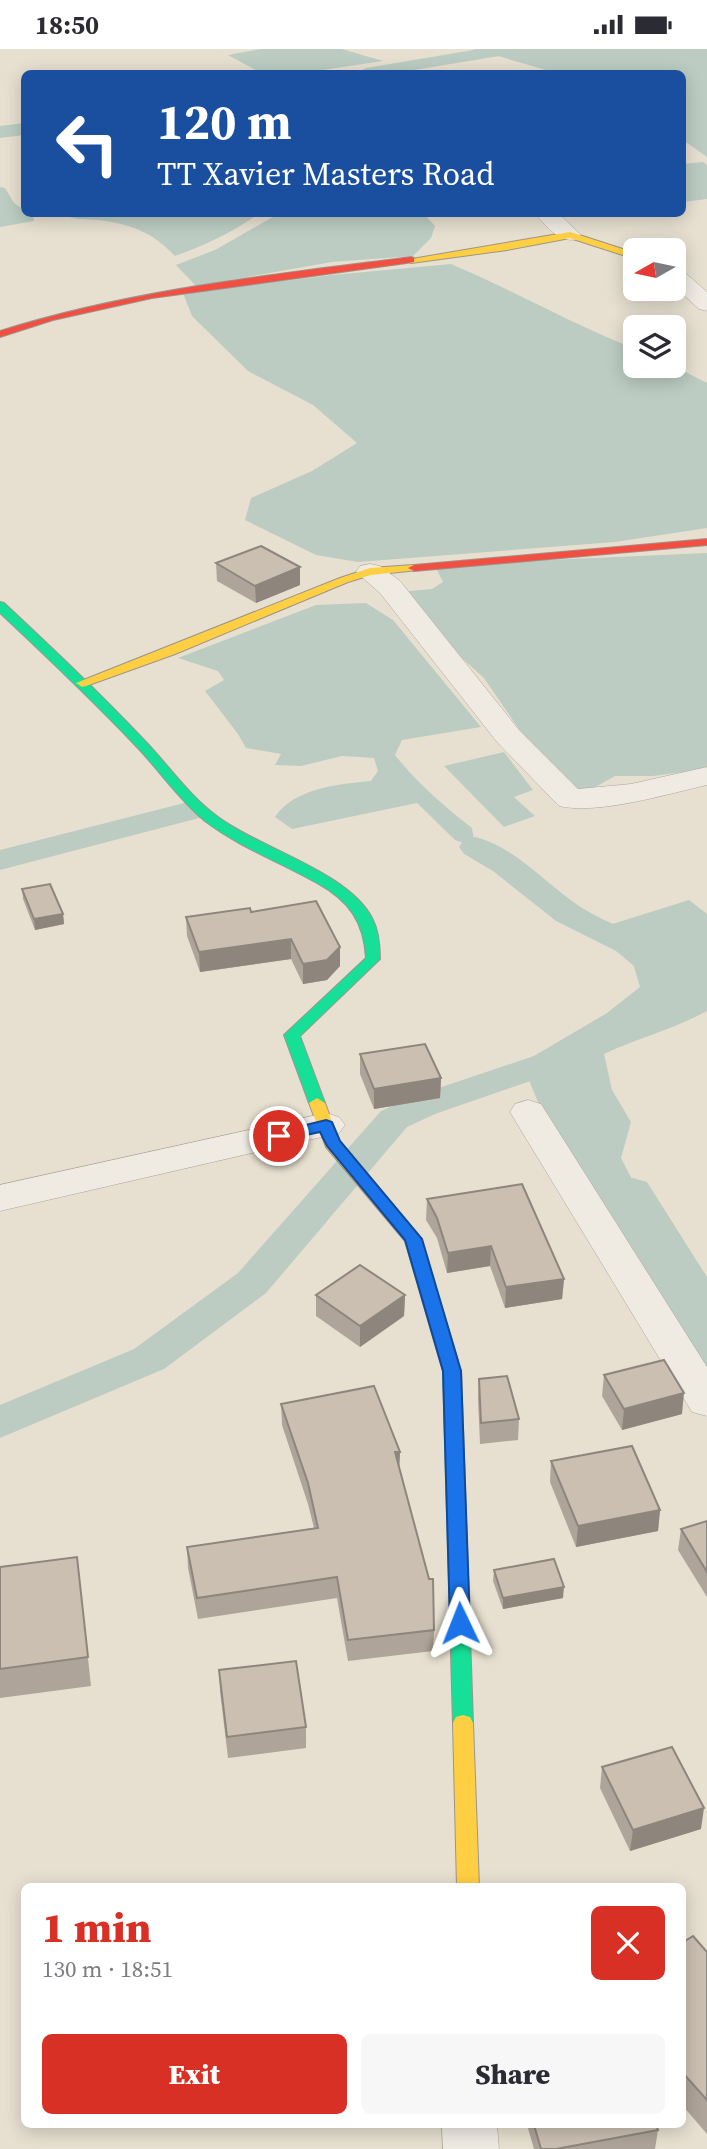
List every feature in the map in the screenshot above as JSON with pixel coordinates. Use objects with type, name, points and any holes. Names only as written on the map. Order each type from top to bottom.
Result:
[{"type":"street","points":[[550,217],[570,235],[623,253]]},
{"type":"street","points":[[0,334],[52,316],[163,293],[507,247],[570,235]]},
{"type":"street","points":[[686,286],[707,304]]},
{"type":"street","points":[[82,683],[171,651],[344,580],[370,572],[707,542]]},
{"type":"street","points":[[370,572],[390,587],[508,736],[570,799],[631,793],[707,776]]},
{"type":"street","points":[[0,606],[82,683],[159,763],[197,808],[251,846],[309,871],[364,909],[375,949],[373,959],[292,1035],[332,1143],[413,1239],[452,1371],[468,1883]]},
{"type":"street","points":[[528,1112],[707,1401]]},
{"type":"street","points":[[0,1198],[326,1125]]},
{"type":"street","points":[[470,2128],[471,2149]]},
{"type":"shaded area","points":[[262,49],[342,49],[383,61],[323,70],[256,70],[228,55]]},
{"type":"shaded area","points":[[474,49],[707,49],[707,157],[686,142],[686,70],[546,70]]},
{"type":"shaded area","points":[[703,162],[707,165],[707,199],[686,202],[686,164]]},
{"type":"shaded area","points":[[0,187],[5,188],[14,203],[21,208],[21,217],[33,217],[34,221],[0,227]]},
{"type":"shaded area","points":[[70,217],[253,217],[218,238],[175,256],[160,242],[135,228],[106,221]]},
{"type":"shaded area","points":[[273,217],[427,217],[435,226],[431,238],[413,256],[332,262],[196,286],[176,265],[215,250]]},
{"type":"shaded area","points":[[451,264],[623,344],[623,378],[686,378],[686,372],[707,383],[707,528],[615,542],[358,562],[316,555],[245,520],[251,498],[312,471],[357,443],[313,405],[248,371],[192,316],[183,293]]},
{"type":"shaded area","points":[[707,553],[707,769],[653,776],[615,776],[583,794],[572,790],[532,748],[484,678],[443,641],[399,592],[432,589],[443,582],[436,568]]},
{"type":"shaded area","points":[[366,603],[393,620],[481,727],[402,740],[395,755],[431,794],[472,828],[475,847],[455,840],[417,803],[292,829],[275,817],[283,807],[318,789],[371,781],[378,771],[374,758],[342,756],[301,766],[275,765],[281,754],[246,748],[205,691],[224,680],[218,671],[178,658],[316,605]]},
{"type":"shaded area","points":[[504,752],[533,790],[514,797],[535,816],[504,827],[444,766]]},
{"type":"shaded area","points":[[689,900],[707,914],[707,1011],[604,1054],[612,1090],[631,1122],[621,1158],[674,1261],[707,1306],[707,1368],[542,1112],[522,1063],[607,1013],[640,987],[631,956],[603,927]]},
{"type":"building","points":[[261,546],[300,567],[255,586],[216,563]]},
{"type":"building","points":[[50,884],[63,914],[34,919],[22,889]]},
{"type":"building","points":[[316,901],[340,947],[327,960],[303,964],[291,939],[199,952],[186,917],[250,908],[251,912]]},
{"type":"building","points":[[425,1044],[441,1078],[374,1089],[360,1054]]},
{"type":"building","points":[[522,1184],[564,1279],[506,1287],[491,1246],[448,1253],[437,1218],[427,1199]]},
{"type":"building","points":[[360,1265],[405,1295],[360,1326],[316,1295]]},
{"type":"building","points":[[664,1360],[684,1393],[624,1409],[604,1375]]},
{"type":"building","points":[[507,1376],[519,1419],[481,1423],[479,1379]]},
{"type":"building","points":[[374,1386],[400,1452],[395,1452],[429,1579],[433,1579],[434,1630],[348,1640],[337,1577],[197,1598],[187,1547],[318,1528],[308,1483],[281,1404]]},
{"type":"building","points":[[632,1446],[660,1510],[578,1526],[551,1461]]},
{"type":"building","points":[[707,1521],[707,1572],[681,1529]]},
{"type":"building","points":[[77,1557],[88,1657],[0,1669],[0,1567]]},
{"type":"building","points":[[554,1559],[564,1587],[503,1598],[494,1570]]},
{"type":"building","points":[[296,1661],[306,1727],[227,1737],[219,1670]]},
{"type":"building","points":[[672,1747],[704,1808],[633,1830],[602,1767]]},
{"type":"building","points":[[693,1936],[707,1952],[707,2100],[686,2076],[686,1940]]},
{"type":"building","points":[[535,2128],[658,2130],[556,2149],[541,2149]]},
{"type":"waterway","points":[[384,70],[511,49]]},
{"type":"waterway","points":[[0,132],[21,129]]},
{"type":"waterway","points":[[0,860],[192,810]]},
{"type":"waterway","points":[[475,847],[504,864],[568,914],[628,944],[652,964]]},
{"type":"waterway","points":[[0,1422],[149,1359],[252,1283],[394,1119],[422,1106],[552,1061]]},
{"type":"waterway","points":[[633,1191],[707,1309]]},
{"type":"traffic: fast","points":[[0,606],[141,744],[200,810],[254,846],[316,876],[342,892],[364,916],[371,935],[373,959],[292,1035],[317,1103]]},
{"type":"traffic: fast","points":[[449,1361],[452,1371],[463,1723]]},
{"type":"traffic: slow","points":[[411,260],[570,235],[623,252]]},
{"type":"traffic: slow","points":[[82,683],[171,651],[344,580],[370,572],[414,568]]},
{"type":"traffic: slow","points":[[317,1103],[332,1143],[413,1239],[449,1361]]},
{"type":"traffic: slow","points":[[463,1723],[468,1883]]},
{"type":"traffic: jam","points":[[0,334],[50,318],[152,295],[411,260]]},
{"type":"traffic: jam","points":[[414,568],[707,542]]},
{"type":"route","points":[[279,1136],[326,1125],[332,1143],[413,1239],[452,1371],[460,1623]]}]
